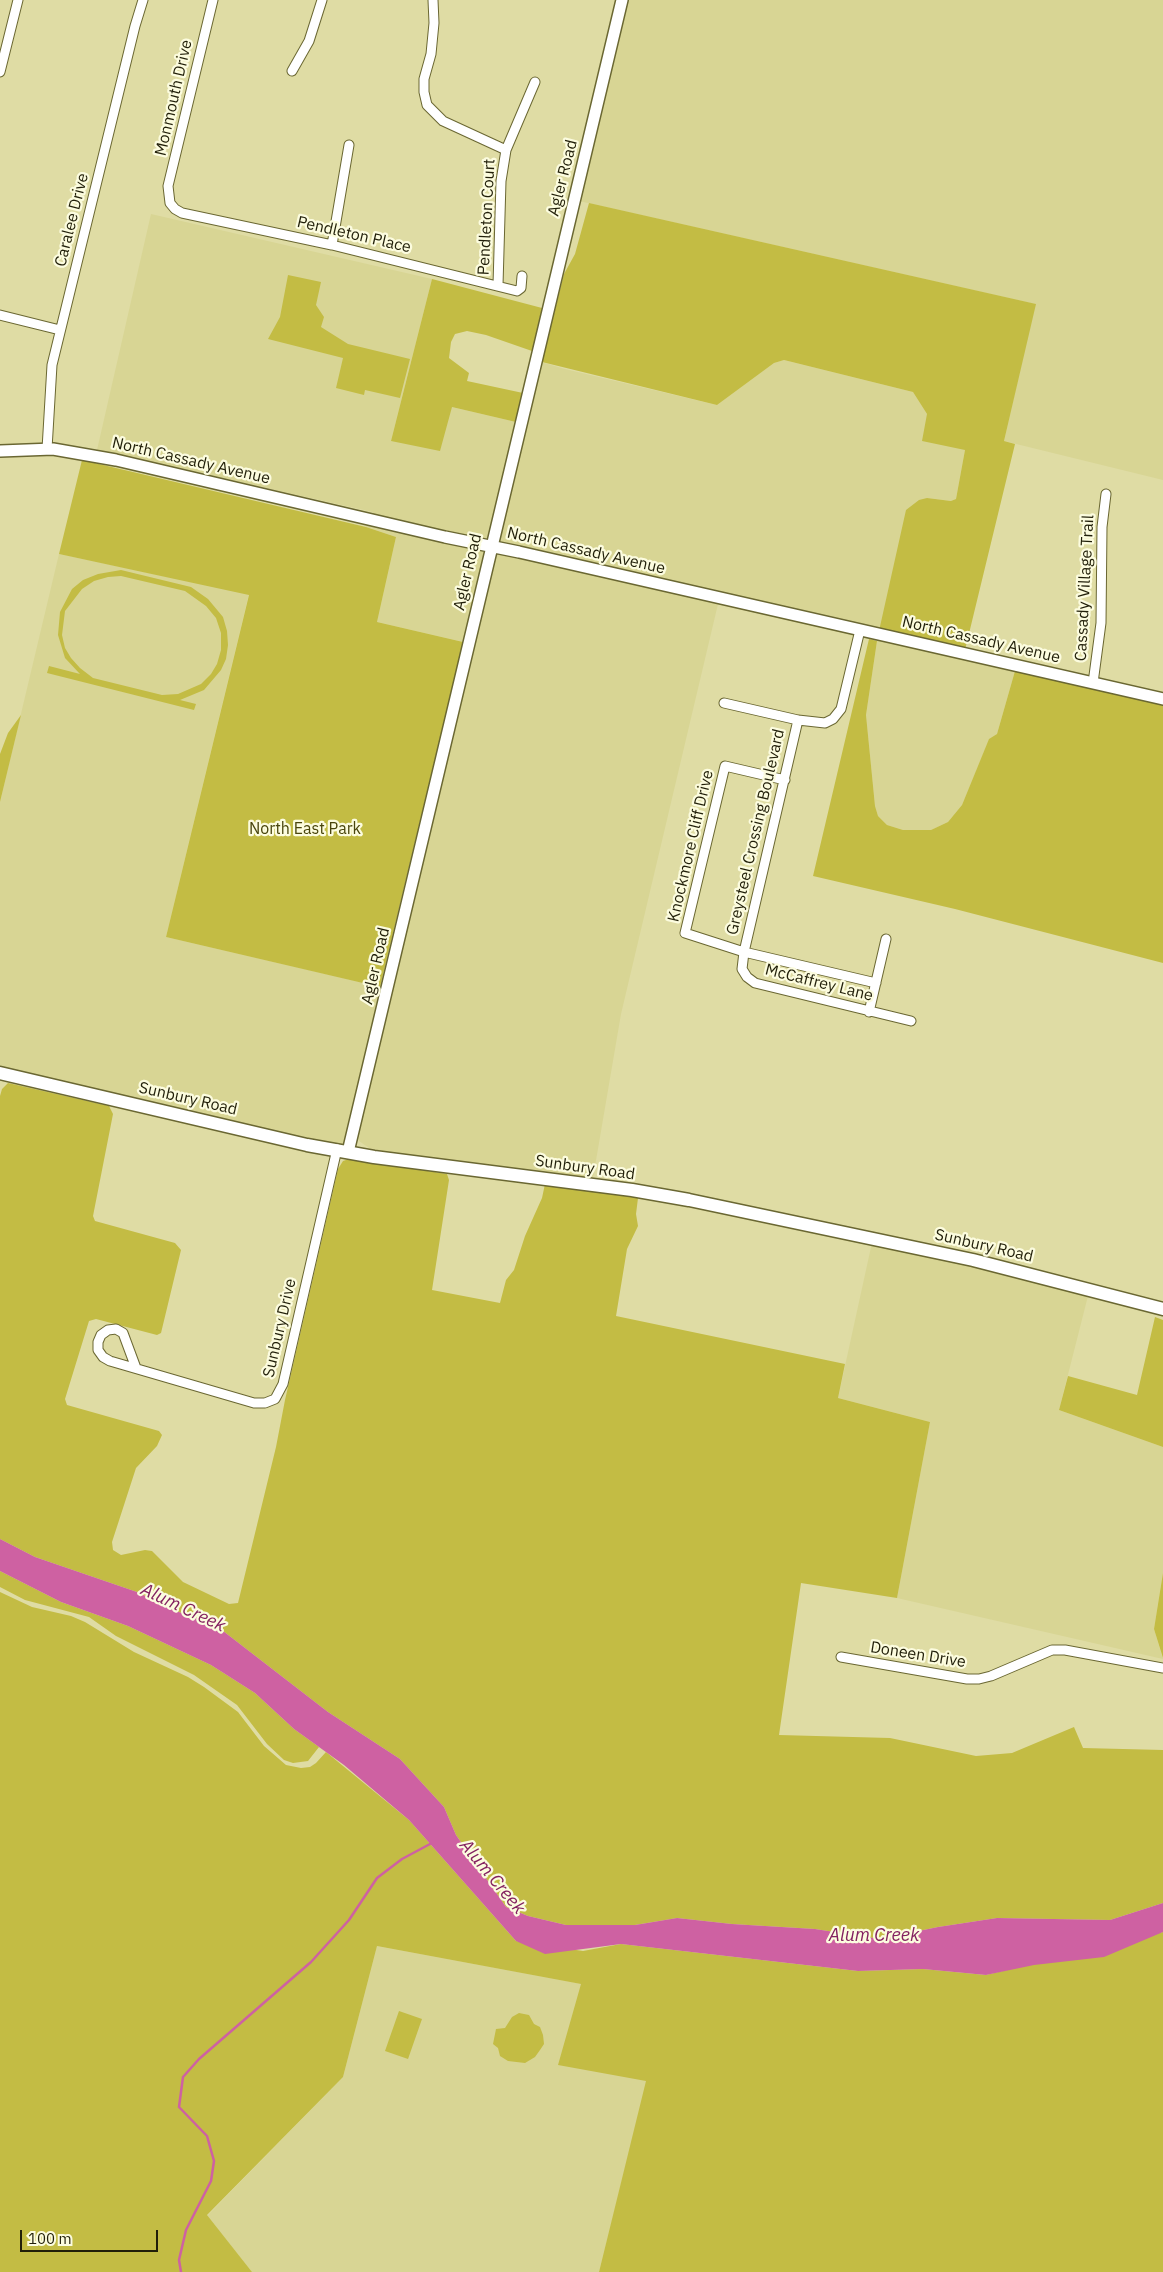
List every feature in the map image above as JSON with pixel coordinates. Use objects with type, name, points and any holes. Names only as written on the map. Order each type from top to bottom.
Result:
[{"type":"main road","name":"Agler Road","points":[[342,1151],[491,546],[622,0]]},
{"type":"main road","name":"North Cassady Avenue","points":[[0,451],[47,449],[116,460],[1163,699]]},
{"type":"main road","name":"Sunbury Road","points":[[0,1073],[307,1145],[626,1189],[689,1200],[972,1260],[1163,1309]]},
{"type":"street","points":[[0,72],[18,0]]},
{"type":"street","name":"Caralee Drive","points":[[47,449],[52,365],[144,0]]},
{"type":"street","name":"Monmouth Drive","points":[[170,203],[168,186],[213,0]]},
{"type":"street","points":[[292,71],[310,41],[322,0]]},
{"type":"street","name":"Pendleton Court","points":[[433,0],[431,54],[424,78],[424,92],[427,105],[443,121],[506,150]]},
{"type":"street","name":"Pendleton Court","points":[[498,285],[501,181],[506,150],[535,82]]},
{"type":"street","points":[[332,245],[350,145]]},
{"type":"street","name":"Pendleton Place","points":[[170,203],[182,213],[332,245],[517,291],[521,288],[522,276]]},
{"type":"street","points":[[0,315],[60,330]]},
{"type":"street","name":"Cassady Village Trail","points":[[1093,683],[1101,624],[1102,527],[1106,494]]},
{"type":"street","points":[[724,703],[798,720],[825,723],[833,719],[841,709],[860,630]]},
{"type":"street","name":"Greysteel Crossing Boulevard","points":[[744,952],[798,720]]},
{"type":"street","name":"Knockmore Cliff Drive","points":[[744,952],[685,934],[725,766],[784,780]]},
{"type":"street","points":[[869,1012],[886,940]]},
{"type":"street","points":[[744,952],[876,984]]},
{"type":"street","name":"McCaffrey Lane","points":[[744,952],[742,969],[747,978],[755,983],[911,1021]]},
{"type":"street","name":"Sunbury Drive","points":[[136,1368],[124,1333],[116,1329],[108,1330],[101,1335],[98,1342],[98,1350],[103,1357],[136,1368],[254,1402],[265,1403],[275,1399],[283,1384],[342,1151]]},
{"type":"street","name":"Doneen Drive","points":[[841,1657],[968,1679],[991,1676],[1052,1650],[1065,1650],[1163,1668]]},
{"type":"shaded area","points":[[626,0],[1163,0],[1163,480],[1004,441],[1035,304],[579,201]]},
{"type":"shaded area","points":[[151,214],[432,279],[391,441],[452,407],[516,422],[531,359],[565,369],[717,405],[774,363],[784,360],[913,392],[927,414],[965,450],[956,499],[952,501],[927,498],[879,631],[1015,671],[997,734],[989,740],[962,805],[948,822],[931,830],[903,830],[887,825],[878,816],[875,806],[866,715],[877,641],[718,604],[621,1014],[593,1178],[372,1150],[359,1141],[358,1136],[344,1151],[0,1068],[0,802],[59,554],[249,594],[166,937],[390,989],[472,644],[377,622],[396,537],[366,527],[373,512],[97,450]]},
{"type":"shaded area","points":[[873,1238],[1090,1288],[1059,1410],[1163,1447],[1163,1573],[1154,1629],[1163,1659],[897,1598],[930,1422],[838,1398]]},
{"type":"shaded area","points":[[0,1539],[35,1557],[137,1592],[176,1611],[214,1624],[328,1712],[400,1759],[444,1807],[456,1835],[506,1907],[528,1916],[566,1925],[635,1925],[677,1918],[732,1924],[815,1929],[880,1939],[938,1927],[997,1918],[1110,1920],[1163,1903],[1163,1932],[1104,1957],[1034,1965],[986,1975],[923,1969],[858,1971],[621,1944],[545,1954],[516,1941],[409,1820],[344,1765],[294,1729],[255,1693],[211,1665],[128,1626],[61,1602],[0,1571]]},
{"type":"shaded area","points":[[377,1946],[582,1984],[647,2081],[599,2272],[252,2272],[207,2216],[343,2077]]},
{"type":"green space","points":[[589,203],[1036,304],[1004,441],[1015,444],[965,650],[879,631],[906,510],[919,500],[927,498],[951,501],[956,499],[965,450],[922,441],[927,414],[913,392],[784,360],[774,363],[717,405],[542,362],[564,274],[575,254]]},
{"type":"green space","points":[[288,275],[321,282],[316,305],[324,317],[321,327],[348,344],[410,359],[400,398],[365,390],[364,395],[336,388],[343,358],[268,339],[280,317]]},
{"type":"green space","points":[[432,279],[542,308],[532,351],[486,335],[467,331],[455,334],[451,342],[449,358],[469,373],[467,381],[523,393],[516,422],[452,407],[440,451],[391,441]]},
{"type":"green space","name":"North East Park","points":[[82,460],[366,527],[396,537],[377,622],[463,642],[380,987],[166,937],[249,595],[59,554]]},
{"type":"green space","points":[[121,570],[191,587],[208,599],[223,617],[228,645],[226,659],[221,670],[204,690],[180,700],[196,704],[194,710],[47,673],[49,666],[80,674],[65,658],[58,635],[60,612],[72,589],[83,580],[98,574]],"holes":[[[121,576],[185,591],[206,606],[216,618],[221,633],[221,650],[217,664],[211,674],[201,684],[178,694],[162,695],[93,678],[80,668],[65,648],[62,635],[65,611],[82,589],[94,581]]]},
{"type":"green space","points":[[869,639],[877,641],[866,715],[875,806],[878,816],[887,825],[903,830],[931,830],[948,822],[962,805],[989,739],[997,734],[1015,671],[1163,705],[1163,963],[955,909],[813,876]]},
{"type":"green space","points":[[21,715],[0,802],[0,754],[8,733]]},
{"type":"green space","points":[[8,1083],[109,1106],[113,1114],[93,1216],[95,1221],[175,1243],[181,1250],[161,1333],[157,1335],[96,1319],[89,1321],[65,1399],[67,1405],[159,1431],[162,1435],[157,1446],[136,1468],[112,1542],[113,1550],[121,1555],[145,1550],[152,1551],[183,1582],[229,1604],[238,1603],[276,1447],[338,1169],[343,1161],[349,1159],[447,1174],[449,1180],[432,1290],[500,1303],[506,1280],[514,1270],[525,1236],[542,1198],[545,1184],[591,1189],[638,1198],[636,1214],[638,1226],[627,1249],[616,1316],[845,1364],[838,1398],[930,1422],[897,1598],[801,1583],[779,1735],[890,1738],[976,1756],[1012,1753],[1074,1727],[1083,1748],[1163,1750],[1163,1903],[1110,1920],[997,1918],[938,1927],[880,1939],[815,1929],[732,1924],[677,1918],[635,1925],[566,1925],[528,1916],[506,1907],[456,1835],[444,1807],[400,1759],[328,1712],[214,1624],[176,1611],[137,1592],[35,1557],[0,1539],[0,1096],[2,1089]]},
{"type":"green space","points":[[1155,1317],[1163,1320],[1163,1447],[1059,1410],[1068,1376],[1137,1395]]},
{"type":"green space","points":[[0,1571],[61,1602],[128,1626],[211,1665],[255,1693],[294,1729],[319,1747],[308,1761],[293,1763],[284,1760],[267,1744],[237,1705],[194,1675],[116,1636],[89,1617],[25,1600],[0,1587]]},
{"type":"green space","points":[[1163,1573],[1163,1658],[1154,1629]]},
{"type":"green space","points":[[0,1592],[32,1607],[71,1616],[85,1622],[134,1652],[188,1677],[238,1712],[264,1746],[286,1765],[301,1768],[310,1767],[326,1752],[409,1820],[516,1941],[583,1951],[621,1944],[858,1971],[923,1969],[986,1975],[1163,1932],[1163,2272],[599,2272],[646,2081],[558,2065],[581,1984],[377,1946],[343,2077],[207,2215],[252,2272],[0,2272]]},
{"type":"green space","points":[[399,2011],[422,2019],[408,2059],[385,2051]]},
{"type":"green space","points":[[519,2013],[529,2015],[534,2024],[540,2027],[543,2035],[544,2044],[535,2057],[525,2063],[508,2061],[500,2056],[498,2048],[493,2044],[496,2029],[505,2028],[512,2017]]},
{"type":"waterway","points":[[181,2272],[179,2260],[186,2230],[211,2181],[214,2161],[207,2136],[179,2107],[183,2077],[199,2059],[311,1962],[349,1920],[377,1878],[402,1859],[430,1844]]},
{"type":"water label","name":"Alum Creek","points":[[183,1608]]},
{"type":"water label","name":"Alum Creek","points":[[492,1877]]},
{"type":"water label","name":"Alum Creek","points":[[874,1936]]}]
